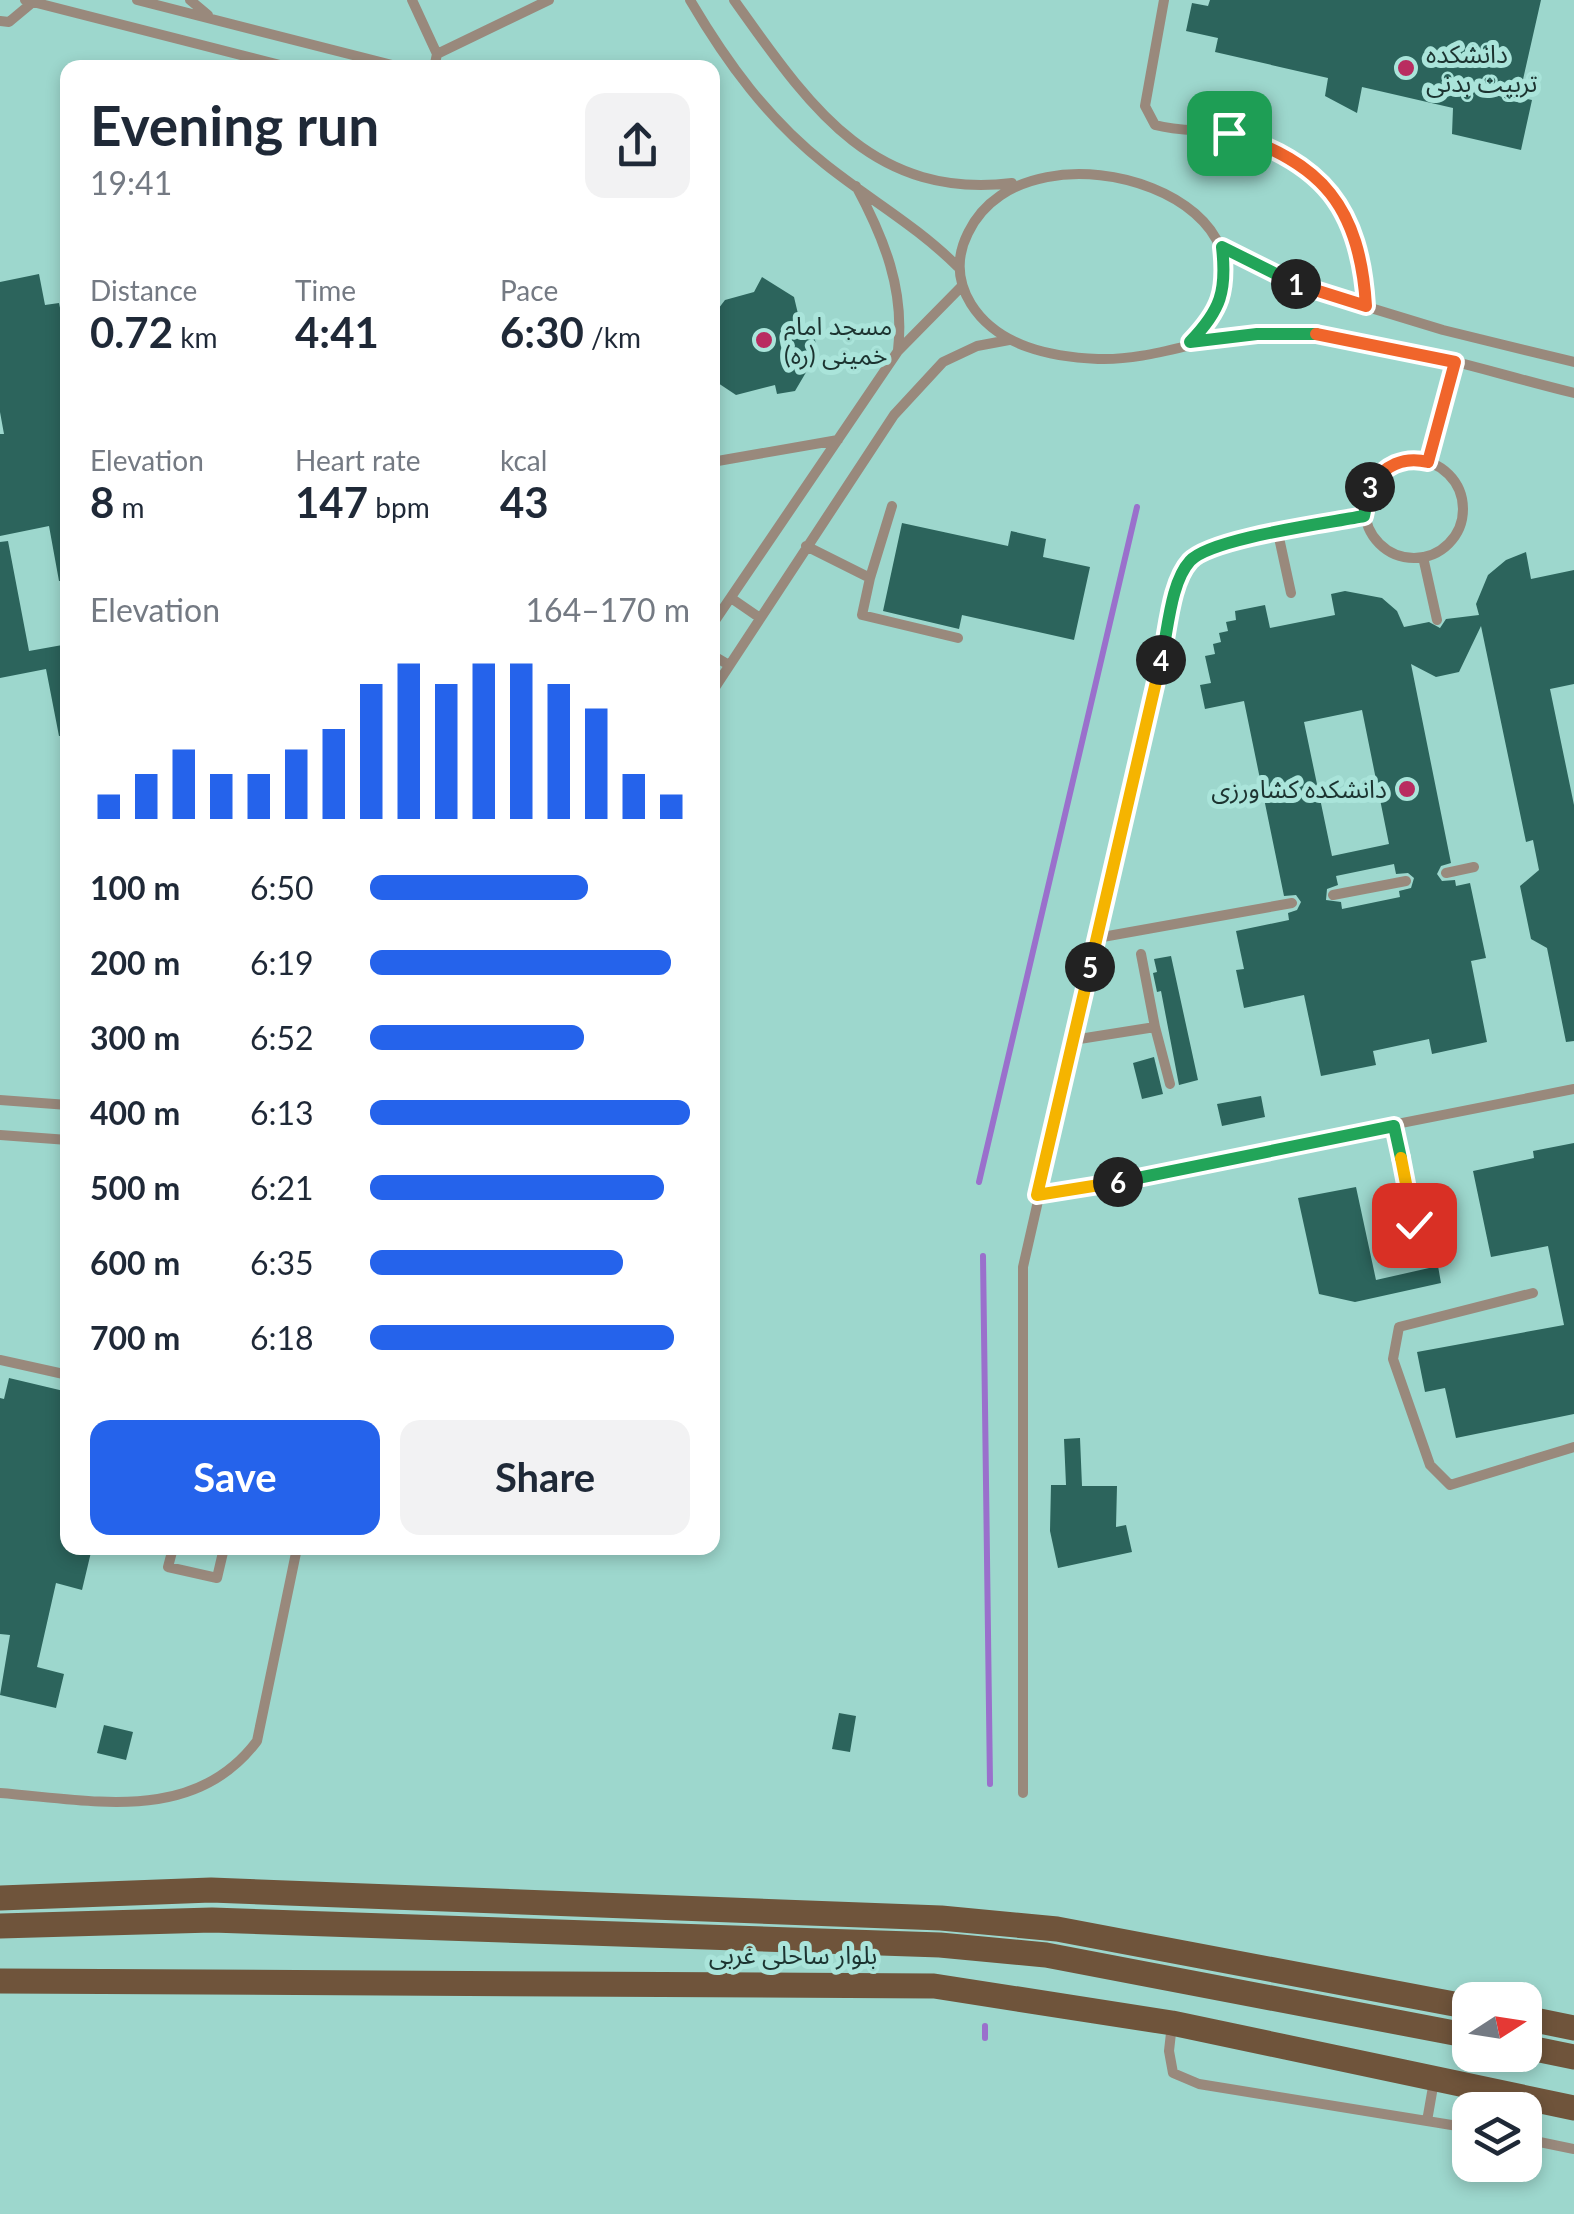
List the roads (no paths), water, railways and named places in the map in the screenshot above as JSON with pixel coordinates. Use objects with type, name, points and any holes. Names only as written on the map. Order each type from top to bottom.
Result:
[{"type":"main road","name":"بلوار ساحلی غربی","points":[[0,1898],[211,1890],[941,1918],[1057,1929],[1452,2004]]},
{"type":"main road","name":"بلوار ساحلی غربی","points":[[0,1926],[212,1920],[940,1945],[1046,1955],[1452,2033]]},
{"type":"main road","name":"بلوار ساحلی غربی","points":[[0,1981],[934,1986],[1172,2022],[1574,2108]]},
{"type":"main road","points":[[1542,2021],[1574,2028]]},
{"type":"main road","points":[[1542,2050],[1574,2057]]},
{"type":"lane","points":[[138,0],[373,60]]},
{"type":"lane","points":[[190,0],[214,19]]},
{"type":"lane","points":[[412,0],[438,54],[436,60]]},
{"type":"lane","points":[[438,54],[549,0]]},
{"type":"lane","points":[[690,0],[764,110],[827,166],[923,232],[958,267]]},
{"type":"lane","points":[[734,0],[804,97],[859,146],[914,178],[972,188],[1103,176],[1136,181],[1187,205],[1208,224],[1222,247],[1226,279],[1214,318],[1190,342]]},
{"type":"lane","points":[[1164,0],[1145,106],[1155,125],[1178,132],[1229,133],[1272,146],[1316,176],[1347,218],[1358,246],[1366,306]]},
{"type":"lane","points":[[0,21],[9,22],[29,1],[261,60]]},
{"type":"lane","points":[[1018,182],[977,215],[962,245],[958,267],[962,286],[992,330],[1010,340],[1076,358],[1115,359],[1154,354],[1190,342],[1257,334],[1333,334],[1574,393]]},
{"type":"lane","points":[[856,185],[876,224],[898,288],[898,352]]},
{"type":"lane","points":[[1222,247],[1302,287],[1574,362]]},
{"type":"lane","points":[[720,614],[898,352],[962,286]]},
{"type":"lane","points":[[720,679],[894,414],[944,362],[977,346],[1010,340]]},
{"type":"lane","points":[[1428,462],[1455,362]]},
{"type":"lane","points":[[720,461],[838,440]]},
{"type":"lane","points":[[1400,460],[1428,462],[1446,470],[1460,490],[1464,514],[1456,536],[1438,552],[1423,557],[1392,554],[1374,538],[1364,516],[1367,492],[1380,472],[1400,460]]},
{"type":"lane","points":[[892,506],[862,615],[958,638]]},
{"type":"lane","points":[[1023,1793],[1022,1267],[1185,572],[1190,562],[1217,546],[1364,516]]},
{"type":"lane","points":[[1278,533],[1292,593]]},
{"type":"lane","points":[[806,546],[870,578]]},
{"type":"lane","points":[[1423,557],[1437,620]]},
{"type":"lane","points":[[731,598],[760,618]]},
{"type":"lane","points":[[720,660],[729,665]]},
{"type":"lane","points":[[1446,873],[1474,867]]},
{"type":"lane","points":[[1333,895],[1406,881]]},
{"type":"lane","points":[[1097,938],[1292,903]]},
{"type":"lane","points":[[1141,954],[1170,1084]]},
{"type":"lane","points":[[1073,1040],[1155,1027]]},
{"type":"lane","points":[[1037,1195],[1574,1088]]},
{"type":"lane","points":[[0,1100],[60,1104]]},
{"type":"lane","points":[[1394,1126],[1420,1254]]},
{"type":"lane","points":[[0,1135],[60,1139]]},
{"type":"lane","points":[[1533,1292],[1399,1327],[1394,1358],[1430,1465],[1450,1485],[1574,1447]]},
{"type":"lane","points":[[0,1360],[60,1373]]},
{"type":"lane","points":[[171,1555],[168,1567],[217,1578],[222,1555]]},
{"type":"lane","points":[[0,1793],[129,1802],[210,1785],[237,1767],[257,1741],[296,1555]]},
{"type":"lane","points":[[1172,2022],[1169,2051],[1174,2074],[1198,2084],[1452,2125]]},
{"type":"lane","points":[[1427,2122],[1434,2080]]},
{"type":"lane","points":[[1542,2142],[1574,2149]]},
{"type":"waterway","points":[[979,1182],[1137,507]]},
{"type":"waterway","points":[[983,1256],[990,1784]]},
{"type":"waterway","points":[[985,2026],[985,2038]]},
{"type":"place","name":"دانشکده تربیت بدنی","points":[[1406,68]]},
{"type":"place","name":"مسجد امام خمینی (ره)","points":[[764,340]]},
{"type":"place","name":"دانشکده کشاورزی","points":[[1407,789]]}]
